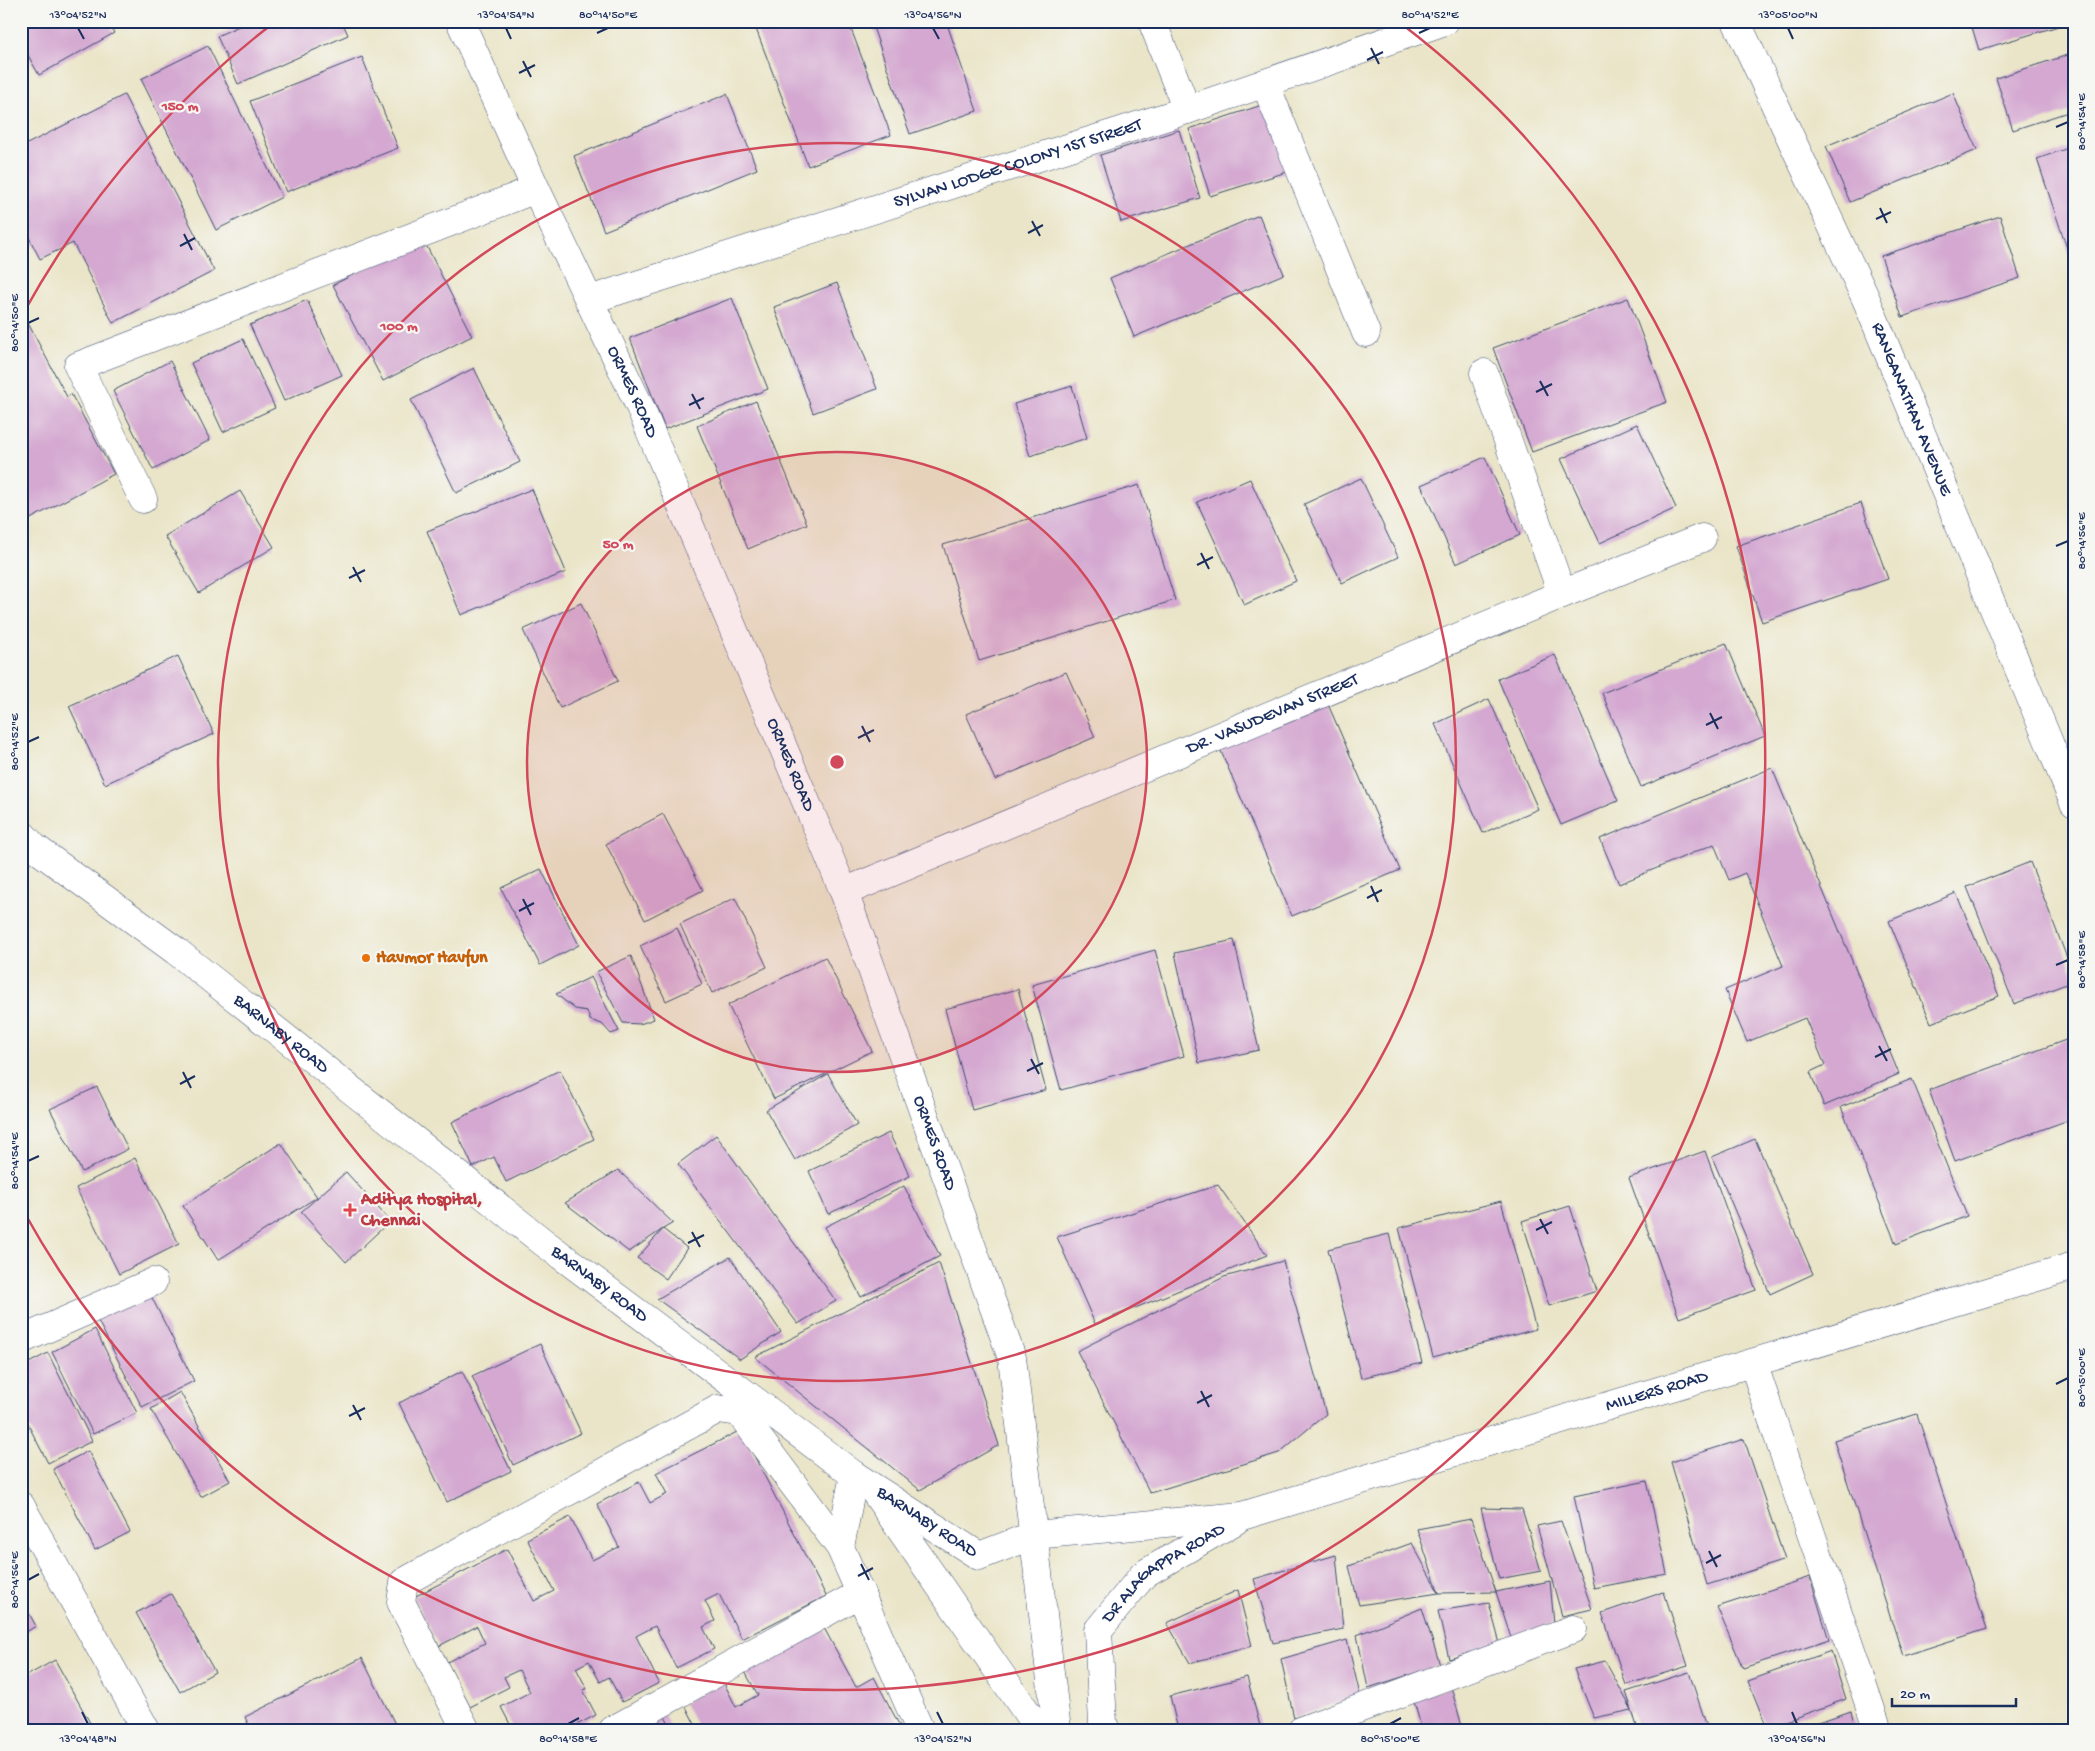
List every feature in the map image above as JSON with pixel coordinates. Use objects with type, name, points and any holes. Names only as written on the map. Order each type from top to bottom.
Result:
[{"type":"street","name":"ORMES ROAD","points":[[460,21],[536,189],[640,407],[844,892],[1012,1358],[1057,1730]]},
{"type":"street","points":[[1152,21],[1187,110]]},
{"type":"street","name":"SYLVAN LODGE COLONY 1ST STREET","points":[[589,300],[1187,110],[1445,21]]},
{"type":"street","name":"RANGANATHAN AVENUE","points":[[1736,21],[1866,299],[2074,803]]},
{"type":"street","points":[[1265,83],[1366,333]]},
{"type":"street","points":[[142,499],[78,366],[536,189]]},
{"type":"street","points":[[1484,373],[1562,594]]},
{"type":"street","name":"DR. VASUDEVAN STREET","points":[[844,892],[1562,594],[1702,538]]},
{"type":"street","name":"BARNABY ROAD","points":[[26,846],[176,950],[543,1242],[863,1481],[979,1556],[1034,1535],[1242,1516]]},
{"type":"street","name":"MILLERS ROAD","points":[[1242,1516],[2074,1266]]},
{"type":"street","points":[[21,1340],[153,1282]]},
{"type":"street","points":[[1753,1363],[1878,1730]]},
{"type":"street","points":[[466,1730],[401,1602],[404,1582],[718,1409],[739,1412],[840,1547],[920,1730]]},
{"type":"street","points":[[840,1547],[863,1481]]},
{"type":"street","points":[[863,1481],[1039,1730]]},
{"type":"street","points":[[21,1506],[146,1730]]},
{"type":"street","name":"DR ALAGAPPA ROAD","points":[[1106,1730],[1103,1724],[1098,1630],[1144,1574],[1242,1516]]},
{"type":"street","points":[[613,1730],[861,1593]]},
{"type":"street","points":[[1302,1730],[1573,1629]]},
{"type":"building","points":[[21,21],[108,21],[114,33],[39,75],[21,43]]},
{"type":"building","points":[[250,21],[342,21],[348,35],[238,84],[217,36]]},
{"type":"building","points":[[753,21],[848,21],[891,135],[808,166]]},
{"type":"building","points":[[891,21],[946,21],[977,111],[910,134],[873,27]]},
{"type":"building","points":[[1970,21],[2072,21],[2072,22],[1979,50]]},
{"type":"building","points":[[208,46],[282,197],[216,230],[141,79]]},
{"type":"building","points":[[2074,53],[2074,110],[2013,130],[1996,78]]},
{"type":"building","points":[[362,57],[398,148],[286,192],[250,101]]},
{"type":"building","points":[[1953,93],[1977,150],[1850,202],[1826,146]]},
{"type":"building","points":[[727,94],[757,169],[604,231],[574,156]]},
{"type":"building","points":[[124,95],[214,271],[113,323],[73,243],[40,259],[21,222],[21,147]]},
{"type":"building","points":[[1268,103],[1290,171],[1210,196],[1189,129]]},
{"type":"building","points":[[1179,130],[1200,198],[1121,222],[1100,155]]},
{"type":"building","points":[[2074,146],[2074,266],[2073,266],[2037,159]]},
{"type":"building","points":[[1259,215],[1284,274],[1134,337],[1110,278]]},
{"type":"building","points":[[2000,216],[2020,278],[1902,317],[1881,256]]},
{"type":"building","points":[[423,239],[472,336],[383,381],[333,285]]},
{"type":"building","points":[[837,283],[877,389],[813,413],[774,307]]},
{"type":"building","points":[[732,298],[768,389],[665,429],[630,338]]},
{"type":"building","points":[[1628,298],[1667,402],[1532,452],[1493,348]]},
{"type":"building","points":[[307,300],[342,375],[284,401],[250,325]]},
{"type":"building","points":[[21,310],[67,397],[71,394],[114,474],[21,524]]},
{"type":"building","points":[[243,339],[275,408],[223,432],[191,363]]},
{"type":"building","points":[[170,361],[210,440],[153,470],[113,391]]},
{"type":"building","points":[[474,368],[520,462],[456,493],[411,400]]},
{"type":"building","points":[[1072,386],[1087,438],[1030,456],[1014,404]]},
{"type":"building","points":[[756,401],[807,524],[748,549],[697,426]]},
{"type":"building","points":[[1637,424],[1676,508],[1600,543],[1561,459]]},
{"type":"building","points":[[1485,457],[1520,535],[1456,564],[1421,485]]},
{"type":"building","points":[[1361,478],[1398,557],[1342,583],[1304,504]]},
{"type":"building","points":[[1250,479],[1296,581],[1244,605],[1197,502]]},
{"type":"building","points":[[1139,485],[1175,600],[979,661],[943,545]]},
{"type":"building","points":[[532,489],[566,572],[461,615],[427,531]]},
{"type":"building","points":[[240,491],[274,547],[199,593],[165,536]]},
{"type":"building","points":[[1861,503],[1888,579],[1762,622],[1736,546]]},
{"type":"building","points":[[581,603],[618,681],[560,708],[523,630]]},
{"type":"building","points":[[1726,643],[1765,736],[1641,787],[1602,693]]},
{"type":"building","points":[[1555,655],[1618,801],[1561,825],[1498,679]]},
{"type":"building","points":[[178,656],[214,734],[105,784],[69,706]]},
{"type":"building","points":[[1066,672],[1095,737],[995,780],[966,714]]},
{"type":"building","points":[[1489,699],[1538,809],[1483,833],[1435,724]]},
{"type":"building","points":[[1327,702],[1400,870],[1292,916],[1220,749]]},
{"type":"building","points":[[1772,768],[1899,1074],[1824,1106],[1810,1072],[1825,1065],[1805,1018],[1747,1042],[1725,990],[1783,966],[1745,873],[1729,880],[1714,844],[1619,884],[1600,839]]},
{"type":"building","points":[[663,814],[703,890],[645,920],[606,844]]},
{"type":"building","points":[[2030,862],[2074,976],[2074,981],[2014,1004],[1967,887]]},
{"type":"building","points":[[541,869],[579,945],[540,965],[501,888]]},
{"type":"building","points":[[1956,893],[1999,996],[1931,1023],[1889,921]]},
{"type":"building","points":[[735,898],[767,967],[712,993],[680,924]]},
{"type":"building","points":[[677,928],[702,984],[666,1001],[640,946]]},
{"type":"building","points":[[1234,940],[1259,1050],[1199,1063],[1175,953]]},
{"type":"building","points":[[1155,950],[1184,1056],[1061,1090],[1032,985]]},
{"type":"building","points":[[631,956],[654,1019],[640,1024],[623,1023],[596,972]]},
{"type":"building","points":[[825,957],[872,1051],[774,1099],[728,1005]]},
{"type":"building","points":[[591,977],[619,1031],[611,1034],[602,1024],[590,1020],[587,1011],[575,1009],[556,994]]},
{"type":"building","points":[[1018,989],[1046,1090],[972,1110],[945,1009]]},
{"type":"building","points":[[2074,1037],[2074,1118],[1955,1161],[1929,1090]]},
{"type":"building","points":[[560,1070],[594,1139],[506,1182],[494,1157],[473,1167],[452,1122]]},
{"type":"building","points":[[828,1074],[857,1125],[795,1160],[766,1110]]},
{"type":"building","points":[[1912,1079],[1967,1216],[1896,1244],[1841,1107]]},
{"type":"building","points":[[97,1087],[128,1149],[82,1172],[50,1109]]},
{"type":"building","points":[[889,1133],[910,1176],[828,1214],[809,1171]]},
{"type":"building","points":[[716,1135],[836,1301],[798,1324],[678,1164]]},
{"type":"building","points":[[1755,1139],[1813,1274],[1770,1294],[1712,1157]]},
{"type":"building","points":[[281,1143],[317,1197],[218,1260],[183,1206]]},
{"type":"building","points":[[1705,1151],[1756,1290],[1679,1318],[1629,1178]]},
{"type":"building","points":[[135,1158],[179,1244],[119,1274],[76,1188]]},
{"type":"building","points":[[618,1170],[673,1223],[629,1252],[565,1203]]},
{"type":"building","points":[[346,1172],[390,1221],[346,1262],[301,1212]]},
{"type":"building","points":[[1218,1185],[1267,1255],[1095,1324],[1057,1237]]},
{"type":"building","points":[[904,1186],[940,1256],[861,1297],[825,1227]]},
{"type":"building","points":[[1501,1201],[1536,1329],[1433,1357],[1399,1228]]},
{"type":"building","points":[[1570,1206],[1597,1291],[1549,1306],[1522,1221]]},
{"type":"building","points":[[663,1229],[687,1248],[666,1279],[637,1258]]},
{"type":"building","points":[[1389,1234],[1422,1363],[1361,1378],[1328,1249]]},
{"type":"building","points":[[730,1257],[781,1332],[740,1359],[657,1299]]},
{"type":"building","points":[[1283,1261],[1326,1414],[1279,1453],[1150,1493],[1077,1351],[1224,1277]]},
{"type":"building","points":[[939,1263],[999,1445],[920,1490],[755,1357]]},
{"type":"building","points":[[149,1292],[194,1381],[142,1407],[97,1319]]},
{"type":"building","points":[[95,1329],[137,1413],[93,1434],[52,1352]]},
{"type":"building","points":[[540,1344],[581,1433],[513,1465],[472,1376]]},
{"type":"building","points":[[48,1353],[92,1441],[48,1463],[21,1411],[21,1367]]},
{"type":"building","points":[[462,1371],[511,1471],[447,1502],[399,1403]]},
{"type":"building","points":[[180,1392],[230,1481],[201,1497],[151,1409]]},
{"type":"building","points":[[1917,1414],[1987,1629],[1903,1656],[1834,1440]]},
{"type":"building","points":[[741,1430],[826,1596],[742,1639],[719,1594],[705,1601],[715,1621],[703,1627],[714,1649],[676,1668],[655,1626],[636,1636],[659,1683],[622,1702],[609,1677],[600,1682],[589,1661],[576,1668],[587,1689],[583,1690],[596,1715],[567,1730],[513,1730],[501,1707],[530,1692],[519,1670],[504,1677],[509,1687],[470,1707],[447,1662],[485,1643],[477,1626],[439,1646],[414,1597],[507,1549],[534,1601],[554,1591],[527,1539],[570,1517],[592,1560],[619,1547],[597,1504],[639,1482],[650,1503],[667,1494],[656,1473]]},
{"type":"building","points":[[1744,1439],[1785,1560],[1707,1585],[1671,1462]]},
{"type":"building","points":[[88,1451],[130,1532],[95,1550],[53,1469]]},
{"type":"building","points":[[1647,1481],[1667,1574],[1594,1588],[1574,1496]]},
{"type":"building","points":[[1481,1508],[1522,1509],[1541,1571],[1499,1579]]},
{"type":"building","points":[[1471,1519],[1496,1592],[1439,1593],[1417,1529]]},
{"type":"building","points":[[1561,1521],[1592,1609],[1562,1616],[1537,1526]]},
{"type":"building","points":[[1412,1543],[1439,1593],[1359,1605],[1349,1566]]},
{"type":"building","points":[[1336,1555],[1343,1629],[1273,1643],[1254,1579]]},
{"type":"building","points":[[1810,1577],[1829,1640],[1743,1668],[1717,1607]]},
{"type":"building","points":[[1550,1581],[1554,1624],[1511,1638],[1496,1592]]},
{"type":"building","points":[[1238,1590],[1252,1646],[1190,1663],[1167,1623]]},
{"type":"building","points":[[1664,1592],[1688,1666],[1626,1685],[1602,1613]]},
{"type":"building","points":[[171,1594],[215,1672],[180,1692],[136,1613]]},
{"type":"building","points":[[21,1599],[36,1626],[21,1635]]},
{"type":"building","points":[[1489,1603],[1500,1644],[1449,1659],[1438,1611]]},
{"type":"building","points":[[1422,1608],[1440,1665],[1368,1688],[1357,1635]]},
{"type":"building","points":[[824,1628],[856,1687],[874,1677],[902,1730],[698,1730],[684,1703],[723,1681],[736,1707],[758,1695],[744,1670]]},
{"type":"building","points":[[1347,1640],[1360,1695],[1294,1718],[1281,1659]]},
{"type":"building","points":[[1831,1651],[1846,1699],[1767,1728],[1748,1681]]},
{"type":"building","points":[[362,1658],[398,1730],[251,1730],[245,1717]]},
{"type":"building","points":[[55,1660],[94,1730],[21,1730],[21,1679]]},
{"type":"building","points":[[1605,1661],[1632,1710],[1594,1718],[1574,1669]]},
{"type":"building","points":[[1689,1672],[1708,1730],[1638,1730],[1626,1692]]},
{"type":"building","points":[[1247,1677],[1260,1726],[1245,1730],[1178,1730],[1170,1696]]},
{"type":"building","points":[[1451,1687],[1463,1730],[1422,1730],[1413,1698]]},
{"type":"building","points":[[1851,1711],[1856,1730],[1798,1730],[1798,1729]]},
{"type":"building","points":[[663,1713],[672,1730],[633,1730]]},
{"type":"place","name":"Havmor Havfun","points":[[366,958]]},
{"type":"place","name":"Aditya Hospital, Chennai","points":[[350,1210]]}]
